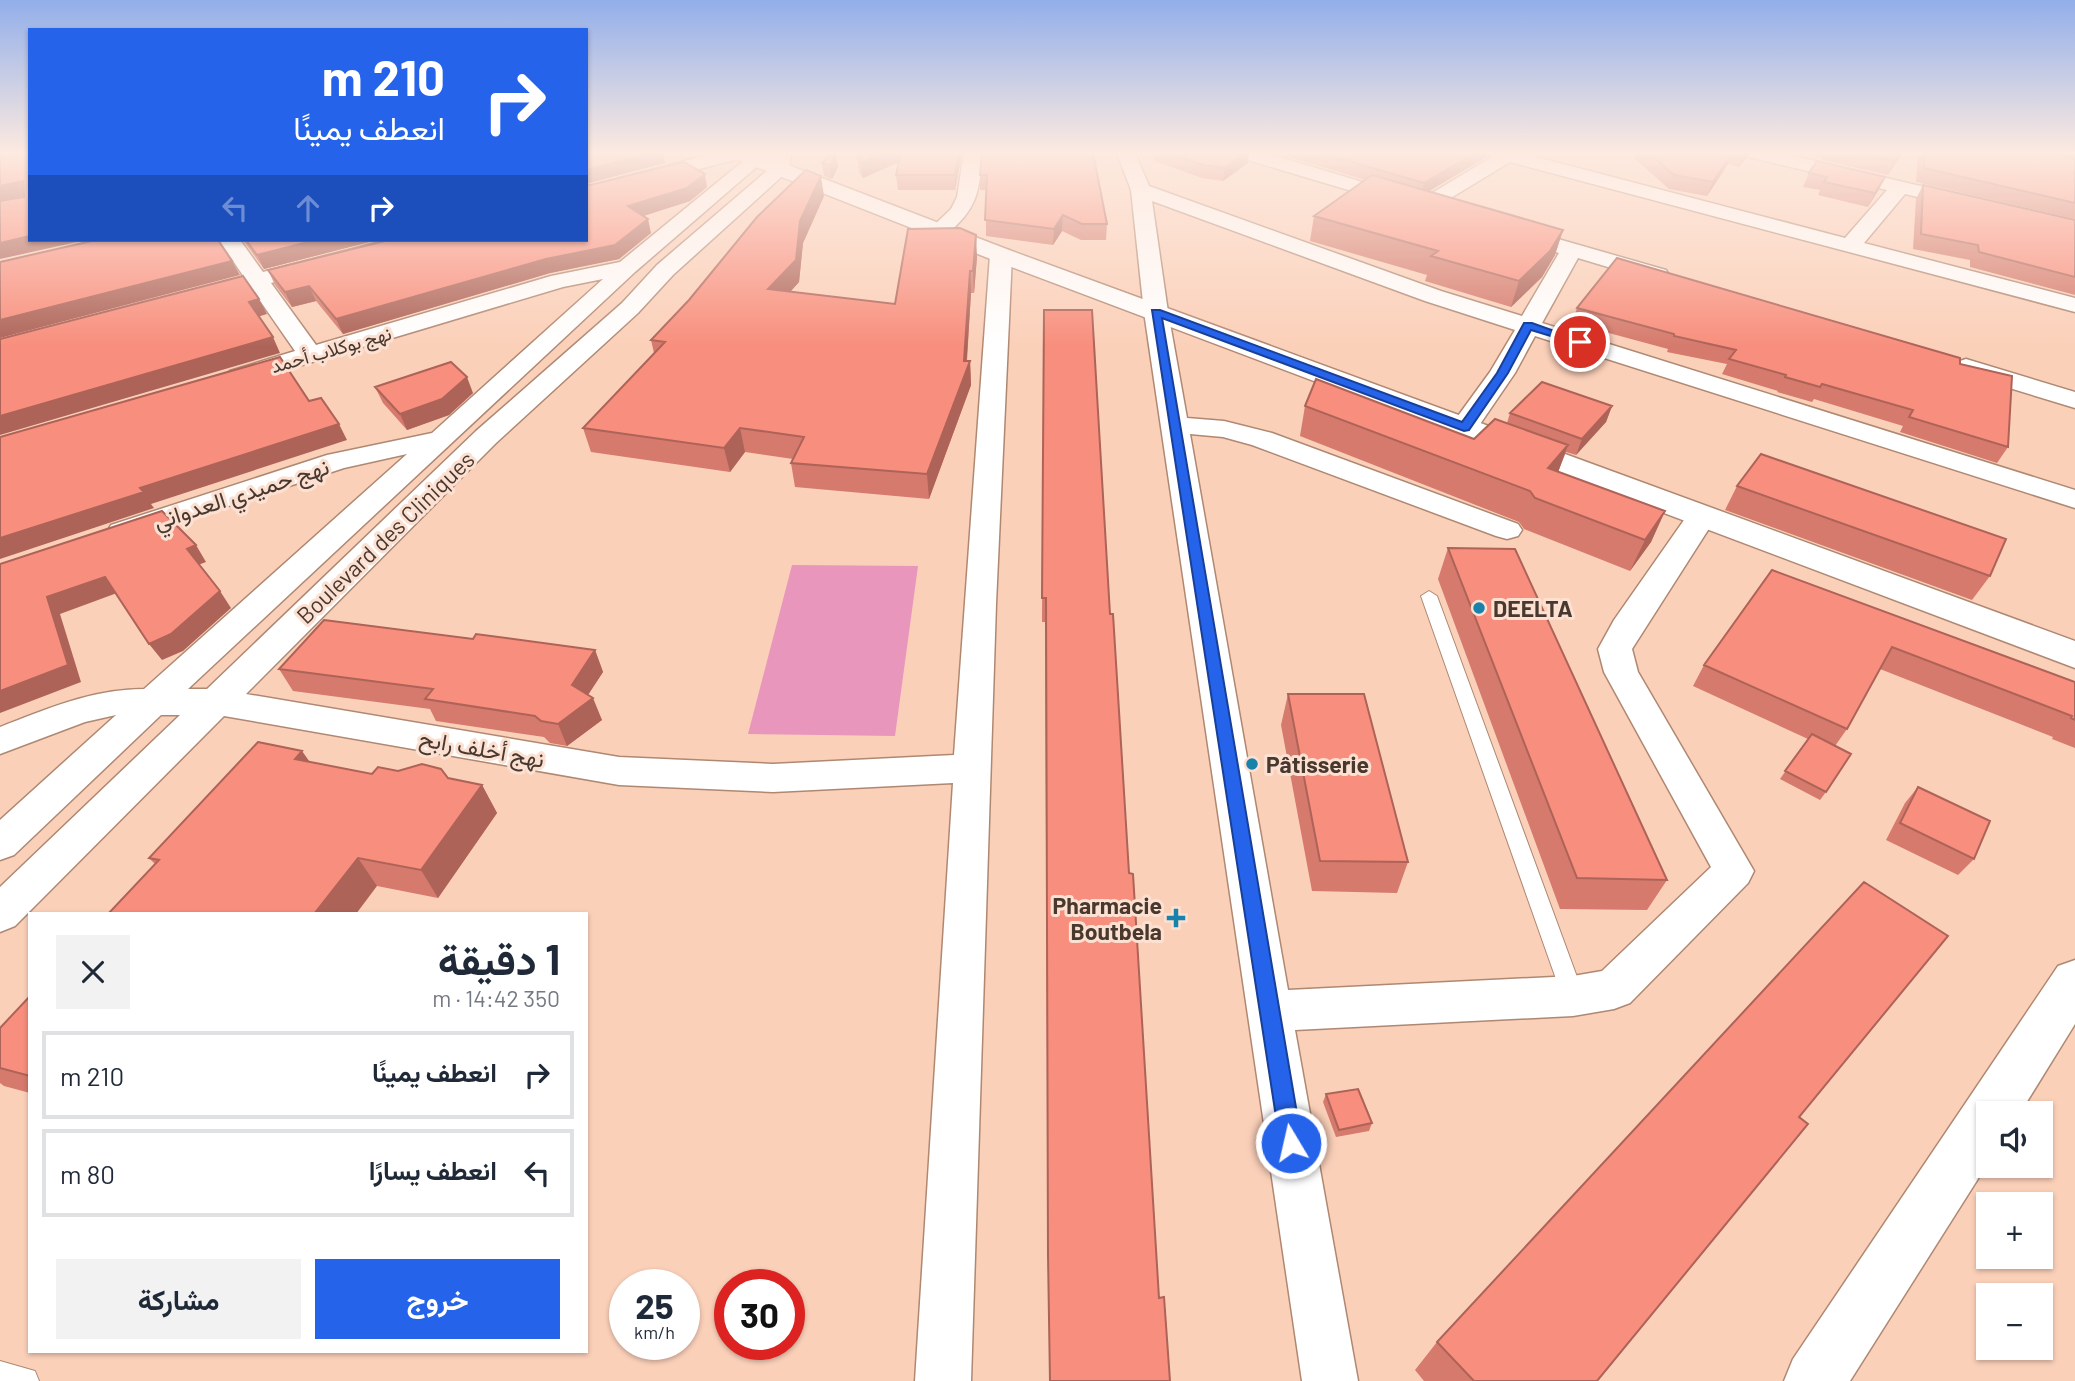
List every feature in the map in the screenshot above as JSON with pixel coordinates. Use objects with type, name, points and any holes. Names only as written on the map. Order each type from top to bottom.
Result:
[{"type":"street","name":"Boulevard des Cliniques","points":[[0,844],[628,267],[687,217]]},
{"type":"street","name":"Boulevard des Cliniques","points":[[0,914],[486,437],[629,308],[709,217]]},
{"type":"street","points":[[906,217],[2075,655]]},
{"type":"street","points":[[939,231],[955,217]]},
{"type":"street","points":[[1145,217],[1156,312],[1330,1381]]},
{"type":"street","points":[[1217,217],[1433,296],[2075,499]]},
{"type":"street","points":[[1749,217],[2075,304]]},
{"type":"street","points":[[1850,246],[1874,217]]},
{"type":"street","points":[[1498,228],[1678,281]]},
{"type":"street","points":[[230,242],[310,355]]},
{"type":"street","points":[[176,301],[403,242]]},
{"type":"street","points":[[1464,428],[1502,373],[1572,249]]},
{"type":"street","points":[[943,1381],[972,768],[1001,255]]},
{"type":"street","name":"نهج بوكلاب أحمد","points":[[220,382],[559,281],[628,267],[665,270]]},
{"type":"street","points":[[1942,360],[2075,400]]},
{"type":"street","points":[[1174,425],[1224,429],[1262,439],[1507,530]]},
{"type":"street","name":"نهج حميدي العدواني","points":[[91,542],[337,461],[443,439],[486,437]]},
{"type":"street","points":[[1269,1012],[1573,996],[1614,989],[1734,871],[1620,672],[1615,649],[1626,628],[1702,516]]},
{"type":"street","name":"نهج أخلف رابح","points":[[0,741],[75,712],[113,702],[216,702],[619,771],[773,778],[972,768]]},
{"type":"street","points":[[1997,1101],[2075,981]]},
{"type":"street","points":[[1815,1381],[1976,1134]]},
{"type":"lane","points":[[1429,596],[1573,996]]},
{"type":"lane","points":[[0,1375],[25,1381]]},
{"type":"shaded area","points":[[792,565],[918,566],[895,736],[748,734]]},
{"type":"building","points":[[0,217],[28,217],[28,236],[0,243]]},
{"type":"building","points":[[588,217],[648,219],[615,245],[546,259],[336,319],[309,286],[285,292],[268,270],[381,242],[588,242]]},
{"type":"building","points":[[757,217],[802,217],[796,260],[768,289],[895,304],[908,229],[960,228],[976,235],[973,271],[970,271],[964,361],[970,361],[927,474],[791,463],[804,437],[740,428],[724,448],[583,428],[665,342],[651,340],[689,300]]},
{"type":"building","points":[[985,217],[1061,217],[1054,229],[985,220]]},
{"type":"building","points":[[1068,217],[1106,217],[1107,224],[1082,224]]},
{"type":"building","points":[[1319,217],[1519,217],[1563,230],[1550,251],[1519,281],[1431,256],[1438,251]]},
{"type":"building","points":[[1922,217],[2064,217],[2075,220],[2075,277],[1979,252],[1978,245],[1921,234]]},
{"type":"building","points":[[87,242],[219,242],[232,261],[0,320],[0,262]]},
{"type":"building","points":[[247,242],[308,242],[257,255]]},
{"type":"building","points":[[1617,258],[1960,358],[1960,364],[2012,376],[2008,447],[1909,417],[1913,410],[1822,384],[1820,387],[1729,359],[1736,350],[1674,336],[1577,308]]},
{"type":"building","points":[[243,276],[259,299],[249,302],[273,337],[0,416],[0,339]]},
{"type":"building","points":[[1044,310],[1092,310],[1110,614],[1113,614],[1129,873],[1133,874],[1159,1298],[1164,1297],[1170,1381],[1050,1381],[1046,598],[1042,598]]},
{"type":"building","points":[[280,357],[309,401],[321,398],[339,424],[140,488],[144,492],[0,538],[0,437]]},
{"type":"building","points":[[451,362],[467,377],[442,399],[400,414],[375,387]]},
{"type":"building","points":[[1316,379],[1474,439],[1495,419],[1568,445],[1548,468],[1665,511],[1645,540],[1535,498],[1530,491],[1305,406]]},
{"type":"building","points":[[1542,382],[1612,406],[1582,439],[1510,413]]},
{"type":"building","points":[[1761,454],[2006,539],[1990,576],[1737,486]]},
{"type":"building","points":[[162,511],[196,545],[187,549],[220,591],[171,634],[149,644],[105,577],[47,597],[68,665],[0,691],[0,564]]},
{"type":"building","points":[[1448,548],[1515,549],[1667,880],[1577,878]]},
{"type":"building","points":[[1772,570],[2075,682],[2075,720],[2072,716],[1892,647],[1847,729],[1704,665]]},
{"type":"building","points":[[324,620],[473,639],[476,634],[595,650],[572,685],[593,698],[558,724],[541,721],[535,716],[425,699],[433,689],[279,669]]},
{"type":"building","points":[[1288,694],[1364,694],[1408,862],[1320,861]]},
{"type":"building","points":[[1812,734],[1851,754],[1826,792],[1785,771]]},
{"type":"building","points":[[258,742],[302,751],[295,759],[372,774],[378,767],[398,771],[422,764],[441,769],[448,778],[482,785],[421,870],[358,858],[316,912],[110,912],[159,860],[149,858]]},
{"type":"building","points":[[1918,787],[1990,821],[1974,859],[1900,823]]},
{"type":"building","points":[[1864,882],[1948,936],[1799,1117],[1808,1124],[1597,1381],[1474,1381],[1437,1342]]},
{"type":"building","points":[[28,998],[28,1075],[0,1068],[0,1028]]},
{"type":"building","points":[[1358,1089],[1372,1123],[1339,1130],[1326,1094]]},
{"type":"place","name":"DEELTA","points":[[1479,608]]},
{"type":"place","name":"Pâtisserie","points":[[1252,764]]},
{"type":"place","name":"Pharmacie Boutbela","points":[[1176,918]]},
{"type":"route","points":[[1291,1143],[1156,312],[1464,428],[1502,373],[1528,326],[1580,342]]}]
